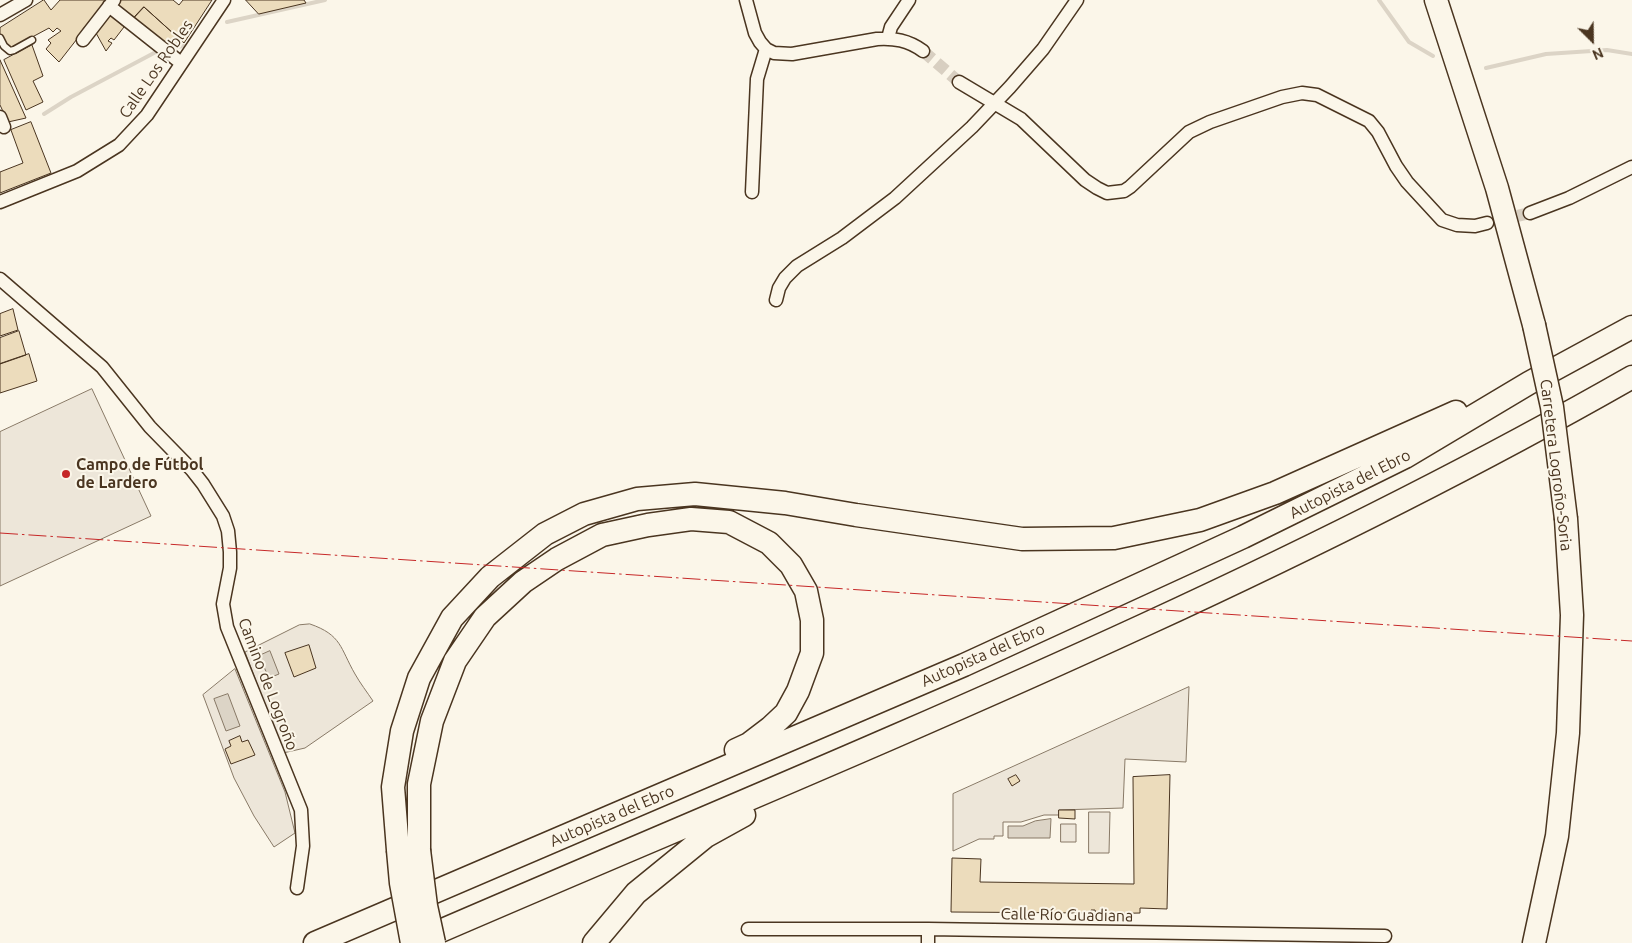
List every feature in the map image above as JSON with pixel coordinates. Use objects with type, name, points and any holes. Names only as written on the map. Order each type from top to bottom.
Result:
[{"type":"highway","name":"Carretera Logroño-Soria","points":[[1436,0],[1497,188],[1534,325],[1552,407],[1566,519],[1572,615],[1568,733],[1557,836],[1534,943]]},
{"type":"highway","points":[[1453,0],[1456,17],[1491,136],[1496,160],[1497,188]]},
{"type":"highway","name":"Autopista del Ebro","points":[[314,943],[946,672],[1187,563],[1310,505],[1405,457],[1529,383],[1632,327]]},
{"type":"highway","points":[[314,943],[452,871],[749,744],[770,728],[786,712],[798,691],[812,653],[812,620],[806,591],[791,565],[769,543],[729,522],[691,519],[648,525],[602,535],[557,559],[523,582],[485,617],[455,661],[432,721],[419,784],[409,850],[401,883],[412,943],[935,719],[1264,570],[1446,477],[1632,377]]},
{"type":"highway","points":[[434,943],[426,906],[393,787],[400,740],[419,678],[452,618],[490,577],[544,534],[584,514],[637,499],[695,494],[785,503],[866,517],[1022,539],[1114,538],[1200,520],[1275,493],[1485,400],[1529,383]]},
{"type":"highway","points":[[594,943],[636,893],[706,836],[753,810],[1029,691],[1139,640],[1176,622],[1264,570]]},
{"type":"street","points":[[0,14],[26,0]]},
{"type":"street","name":"Calle Los Robles","points":[[0,202],[77,172],[119,144],[147,114],[224,0]]},
{"type":"street","points":[[746,0],[760,42],[766,49],[774,53],[792,54],[888,38],[904,40],[922,51]]},
{"type":"street","points":[[888,38],[891,27],[909,0]]},
{"type":"street","points":[[776,300],[778,288],[784,278],[797,266],[842,238],[895,198],[972,128],[996,104],[1043,49],[1077,0]]},
{"type":"street","points":[[83,40],[112,3],[182,63]]},
{"type":"street","points":[[752,192],[757,79],[766,49]]},
{"type":"street","points":[[959,82],[1021,119],[1085,180],[1107,193],[1116,193],[1130,188],[1189,132],[1210,122],[1282,97],[1302,93],[1317,95],[1369,121],[1378,132],[1406,182],[1442,220],[1457,225],[1475,226],[1488,223]]},
{"type":"street","points":[[1530,213],[1569,198],[1632,167]]},
{"type":"street","name":"Camino de Logroño","points":[[0,279],[93,358],[108,374],[160,439],[192,470],[213,498],[222,516],[228,531],[230,552],[230,568],[223,604],[227,627],[301,810],[303,846],[297,888]]},
{"type":"street","name":"Calle Río Guadiana","points":[[748,928],[928,928],[1385,936]]},
{"type":"street","points":[[928,928],[928,943]]},
{"type":"lane","points":[[0,38],[4,46],[10,51],[32,40]]},
{"type":"shaded area","name":"Campo de Fútbol de Lardero","points":[[92,389],[151,516],[0,586],[0,432]]},
{"type":"shaded area","points":[[310,624],[321,628],[339,643],[357,677],[373,701],[305,748],[283,753],[245,652],[299,625]]},
{"type":"shaded area","points":[[270,651],[279,674],[269,678],[259,656]]},
{"type":"shaded area","points":[[235,669],[285,792],[295,833],[274,847],[254,816],[234,778],[203,695]]},
{"type":"shaded area","points":[[1189,687],[1186,762],[1125,759],[1123,808],[1059,810],[1059,815],[1044,815],[1021,822],[1003,822],[1003,836],[994,836],[994,839],[979,839],[953,851],[953,794]]},
{"type":"shaded area","points":[[228,694],[240,726],[226,731],[214,699]]},
{"type":"shaded area","points":[[1089,812],[1110,812],[1109,853],[1089,853]]},
{"type":"shaded area","points":[[1051,819],[1050,838],[1008,838],[1008,826],[1023,826],[1035,821]]},
{"type":"shaded area","points":[[1061,824],[1076,824],[1076,842],[1061,842]]},
{"type":"building","points":[[44,0],[51,10],[60,0],[107,0],[59,62],[46,49],[51,43],[48,40],[61,31],[57,28],[53,32],[49,28],[10,49],[0,34],[0,28]]},
{"type":"building","points":[[121,0],[173,0],[179,5],[183,0],[212,0],[184,43],[144,7],[131,21],[117,5]]},
{"type":"building","points":[[246,0],[304,0],[306,3],[259,14]]},
{"type":"building","points":[[144,7],[182,41],[175,45],[172,40],[165,48],[131,21]]},
{"type":"building","points":[[111,15],[124,27],[114,40],[111,38],[108,41],[112,43],[106,51],[96,33]]},
{"type":"building","points":[[32,45],[43,76],[33,81],[43,102],[26,110],[4,60]]},
{"type":"building","points":[[0,60],[26,118],[8,122],[0,105]]},
{"type":"building","points":[[31,122],[51,173],[0,193],[0,172],[23,163],[11,130]]},
{"type":"building","points":[[13,309],[18,330],[0,336],[0,314]]},
{"type":"building","points":[[19,331],[26,355],[0,364],[0,338]]},
{"type":"building","points":[[29,354],[37,381],[0,393],[0,364]]},
{"type":"building","points":[[309,645],[316,668],[294,677],[285,653]]},
{"type":"building","points":[[240,736],[242,742],[248,740],[255,755],[231,764],[225,749],[231,746],[229,741]]},
{"type":"building","points":[[1016,775],[1020,781],[1012,786],[1008,779]]},
{"type":"building","points":[[1170,775],[1167,909],[1140,908],[1140,913],[1096,914],[1095,910],[1091,910],[1091,913],[951,912],[952,858],[981,859],[980,882],[1134,884],[1133,777]]},
{"type":"building","points":[[1059,810],[1075,810],[1075,819],[1059,818]]},
{"type":"waterway","points":[[227,22],[325,0]]},
{"type":"waterway","points":[[1379,0],[1409,42],[1433,56]]},
{"type":"waterway","points":[[169,48],[184,46]]},
{"type":"waterway","points":[[1486,68],[1546,54],[1607,50],[1632,54]]},
{"type":"waterway","points":[[44,114],[71,97],[154,53]]},
{"type":"tunnel","points":[[923,51],[959,82]]},
{"type":"tunnel","points":[[1500,220],[1530,213]]},
{"type":"power","points":[[0,533],[1632,641]]},
{"type":"place","name":"Campo de Fútbol de Lardero","points":[[66,474]]}]
